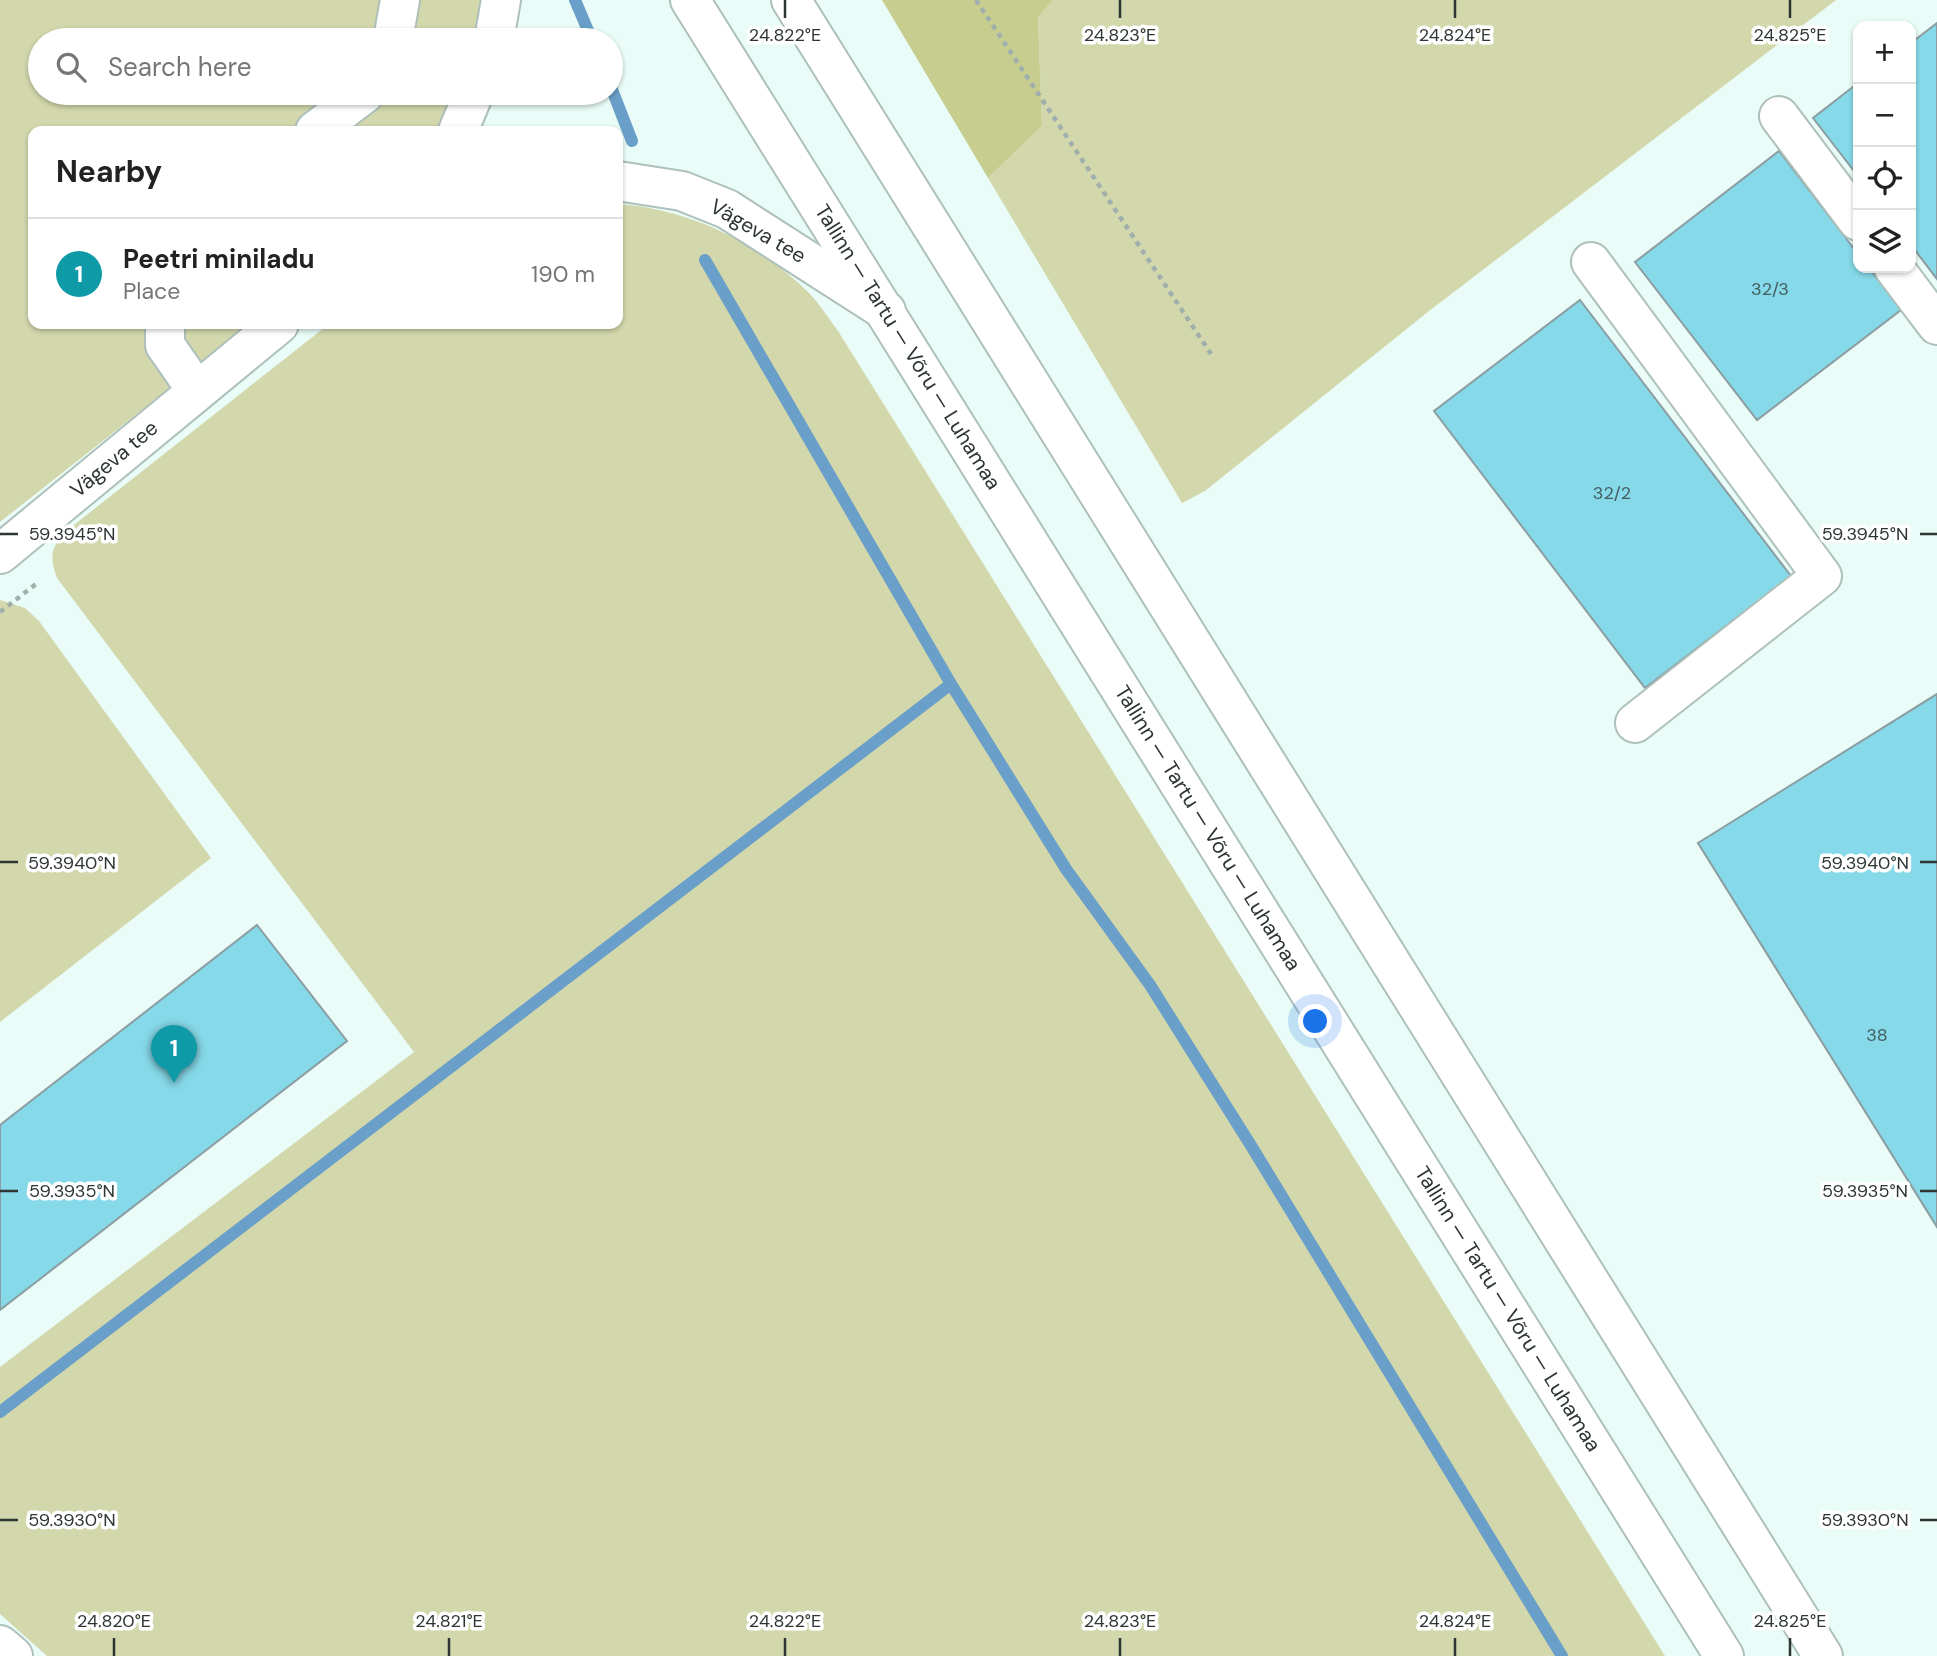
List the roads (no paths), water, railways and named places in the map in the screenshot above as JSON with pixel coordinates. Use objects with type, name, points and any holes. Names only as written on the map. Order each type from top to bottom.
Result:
[{"type":"main road","points":[[395,28],[400,0]]},
{"type":"main road","points":[[496,28],[501,0]]},
{"type":"main road","name":"Tallinn — Tartu — Võru — Luhamaa","points":[[690,0],[1724,1656]]},
{"type":"main road","points":[[791,0],[1823,1656]]},
{"type":"main road","points":[[322,126],[349,105]]},
{"type":"main road","points":[[460,126],[469,105]]},
{"type":"main road","points":[[1779,116],[1853,214]]},
{"type":"main road","name":"Vägeva tee","points":[[623,182],[682,191],[727,209],[886,311]]},
{"type":"main road","points":[[1591,262],[1822,576],[1635,723]]},
{"type":"main road","points":[[1898,273],[1937,325]]},
{"type":"main road","points":[[165,329],[165,345],[197,391]]},
{"type":"main road","name":"Vägeva tee","points":[[235,362],[273,329]]},
{"type":"main road","name":"Vägeva tee","points":[[0,554],[197,391],[283,329]]},
{"type":"main road","points":[[0,1644],[13,1656]]},
{"type":"waterway","points":[[575,0],[587,28]]},
{"type":"waterway","points":[[618,105],[632,141]]},
{"type":"waterway","points":[[705,260],[951,684],[1066,869],[1150,985],[1250,1144],[1562,1656]]},
{"type":"waterway","points":[[0,1412],[951,684]]},
{"type":"place","name":"Peetri miniladu","points":[[174,1083]]}]
